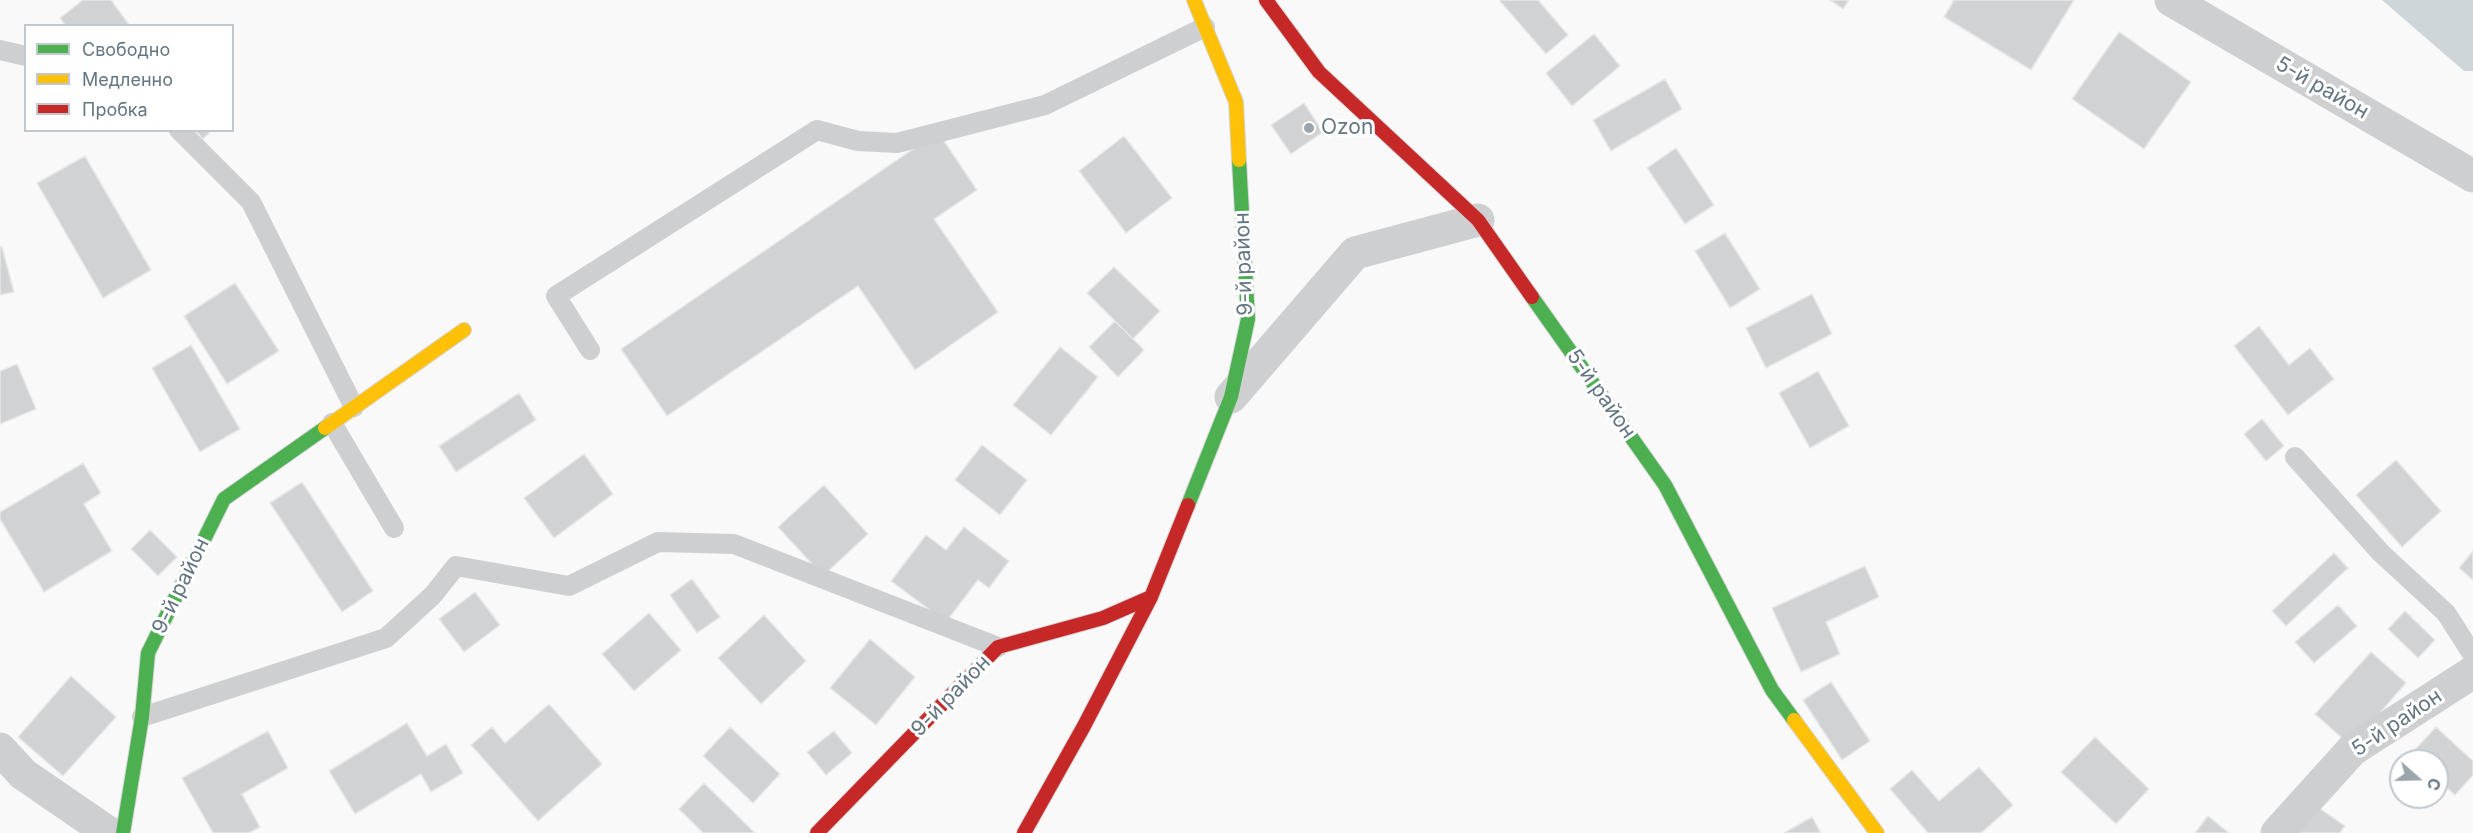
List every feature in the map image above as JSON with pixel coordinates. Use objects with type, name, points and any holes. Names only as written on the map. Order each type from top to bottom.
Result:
[{"type":"street","points":[[1194,0],[1205,27]]},
{"type":"street","name":"5-й район","points":[[1266,0],[1319,72],[1478,220],[1665,485],[1772,690],[1877,833]]},
{"type":"street","name":"5-й район","points":[[2171,0],[2473,176]]},
{"type":"street","name":"9-й район","points":[[1024,833],[1084,726],[1151,597],[1231,397],[1248,319],[1236,102],[1205,27]]},
{"type":"street","points":[[1231,397],[1355,253],[1478,220]]},
{"type":"street","name":"9-й район","points":[[123,833],[142,717],[148,652],[224,499],[464,330]]},
{"type":"street","name":"9-й район","points":[[817,833],[999,647],[1103,618],[1151,597]]},
{"type":"street","name":"5-й район","points":[[2277,833],[2352,750],[2473,672]]},
{"type":"street","points":[[0,749],[23,774],[109,833]]},
{"type":"lane","points":[[590,350],[556,296],[817,130],[858,141],[897,143],[1045,105],[1205,27]]},
{"type":"lane","points":[[0,50],[24,56]]},
{"type":"lane","points":[[181,132],[251,202],[354,407]]},
{"type":"lane","points":[[332,423],[394,528]]},
{"type":"lane","points":[[2295,457],[2381,553],[2446,613],[2473,655]]},
{"type":"lane","points":[[142,717],[386,638],[433,595],[456,566],[569,586],[658,542],[734,544],[999,647]]},
{"type":"shaded area","points":[[2382,0],[2473,0],[2473,71],[2464,71]]},
{"type":"building","points":[[83,0],[111,0],[129,24],[64,24],[60,18]]},
{"type":"building","points":[[1499,0],[1538,0],[1568,35],[1546,54]]},
{"type":"building","points":[[1830,0],[1849,0],[1843,9]]},
{"type":"building","points":[[1954,0],[2074,0],[2031,70],[1944,17]]},
{"type":"building","points":[[2119,32],[2191,82],[2144,149],[2072,99]]},
{"type":"building","points":[[1594,34],[1620,66],[1572,106],[1546,73]]},
{"type":"building","points":[[1665,79],[1682,109],[1611,151],[1593,120]]},
{"type":"building","points":[[1304,103],[1323,132],[1291,154],[1271,125]]},
{"type":"building","points":[[197,132],[210,132],[203,139]]},
{"type":"building","points":[[938,132],[977,190],[934,219],[998,312],[915,370],[858,286],[667,416],[621,349]]},
{"type":"building","points":[[1124,136],[1172,198],[1126,233],[1079,171]]},
{"type":"building","points":[[1676,148],[1714,205],[1685,224],[1647,168]]},
{"type":"building","points":[[85,156],[151,270],[103,298],[37,183]]},
{"type":"building","points":[[1725,233],[1760,289],[1730,308],[1695,251]]},
{"type":"building","points":[[0,247],[2,247],[14,292],[0,295]]},
{"type":"building","points":[[1114,267],[1160,311],[1133,339],[1087,293]]},
{"type":"building","points":[[235,283],[279,351],[227,384],[184,316]]},
{"type":"building","points":[[1812,294],[1832,334],[1766,368],[1746,328]]},
{"type":"building","points":[[1115,321],[1144,350],[1118,377],[1089,347]]},
{"type":"building","points":[[2259,326],[2289,365],[2310,348],[2334,379],[2288,415],[2234,346]]},
{"type":"building","points":[[191,345],[240,429],[200,452],[152,368]]},
{"type":"building","points":[[1060,347],[1098,377],[1051,435],[1013,405]]},
{"type":"building","points":[[17,364],[36,409],[0,424],[0,371]]},
{"type":"building","points":[[1818,371],[1849,426],[1810,448],[1779,393]]},
{"type":"building","points":[[519,393],[536,420],[456,472],[439,446]]},
{"type":"building","points":[[2262,419],[2284,446],[2266,461],[2244,434]]},
{"type":"building","points":[[982,445],[1027,480],[1000,515],[955,480]]},
{"type":"building","points":[[584,454],[613,494],[554,538],[524,498]]},
{"type":"building","points":[[2396,460],[2441,511],[2402,547],[2356,495]]},
{"type":"building","points":[[83,463],[101,493],[84,504],[112,551],[44,592],[0,519],[0,512]]},
{"type":"building","points":[[302,482],[373,591],[342,612],[270,503]]},
{"type":"building","points":[[824,485],[868,534],[823,576],[778,527]]},
{"type":"building","points":[[964,527],[1009,561],[989,588],[978,580],[946,622],[891,581],[926,535],[946,550]]},
{"type":"building","points":[[150,530],[177,557],[158,576],[131,549]]},
{"type":"building","points":[[2473,551],[2473,580],[2459,568]]},
{"type":"building","points":[[2334,553],[2348,568],[2286,626],[2272,611]]},
{"type":"building","points":[[1865,566],[1879,597],[1826,622],[1840,654],[1801,672],[1772,608]]},
{"type":"building","points":[[692,579],[720,617],[697,633],[670,595]]},
{"type":"building","points":[[475,592],[500,625],[464,652],[439,619]]},
{"type":"building","points":[[2338,605],[2357,626],[2314,663],[2295,642]]},
{"type":"building","points":[[2405,611],[2435,640],[2418,658],[2388,629]]},
{"type":"building","points":[[649,613],[681,650],[634,691],[602,654]]},
{"type":"building","points":[[764,615],[806,661],[761,704],[718,658]]},
{"type":"building","points":[[870,639],[915,677],[876,725],[830,688]]},
{"type":"building","points":[[2371,652],[2406,683],[2351,746],[2315,714]]},
{"type":"building","points":[[71,676],[116,717],[63,776],[18,737]]},
{"type":"building","points":[[1831,682],[1870,741],[1842,760],[1803,700]]},
{"type":"building","points":[[549,704],[602,764],[538,821],[471,745],[492,727],[505,743]]},
{"type":"building","points":[[407,723],[427,756],[446,744],[463,773],[431,792],[421,774],[355,814],[329,771]]},
{"type":"building","points":[[730,727],[780,774],[753,803],[703,756]]},
{"type":"building","points":[[2436,727],[2473,761],[2473,775],[2455,795],[2449,790],[2449,749],[2416,749]]},
{"type":"building","points":[[268,731],[288,768],[242,794],[260,827],[249,833],[213,833],[182,778]]},
{"type":"building","points":[[834,731],[852,753],[826,775],[807,752]]},
{"type":"building","points":[[2095,737],[2149,789],[2116,824],[2061,772]]},
{"type":"building","points":[[1979,767],[2013,805],[1981,833],[1928,833],[1890,789],[1912,770],[1939,801]]},
{"type":"building","points":[[704,783],[755,833],[703,833],[679,809]]},
{"type":"building","points":[[2313,804],[2345,826],[2340,833],[2293,833]]},
{"type":"building","points":[[2208,816],[2229,833],[2195,833]]},
{"type":"building","points":[[1812,817],[1821,833],[1784,833]]},
{"type":"traffic: fast","points":[[1188,505],[1231,397],[1248,319],[1239,160]]},
{"type":"traffic: fast","points":[[1532,297],[1665,485],[1772,690],[1794,720]]},
{"type":"traffic: fast","points":[[123,833],[142,717],[148,653],[224,499],[325,428]]},
{"type":"traffic: slow","points":[[1194,0],[1236,102],[1239,160]]},
{"type":"traffic: slow","points":[[325,428],[464,330]]},
{"type":"traffic: slow","points":[[1794,720],[1877,833]]},
{"type":"traffic: jam","points":[[1266,0],[1319,72],[1478,220],[1532,297]]},
{"type":"traffic: jam","points":[[1024,833],[1084,726],[1151,597],[1188,505]]},
{"type":"traffic: jam","points":[[817,833],[998,647],[1103,618],[1151,597]]},
{"type":"place","name":"Ozon","points":[[1309,128]]}]
